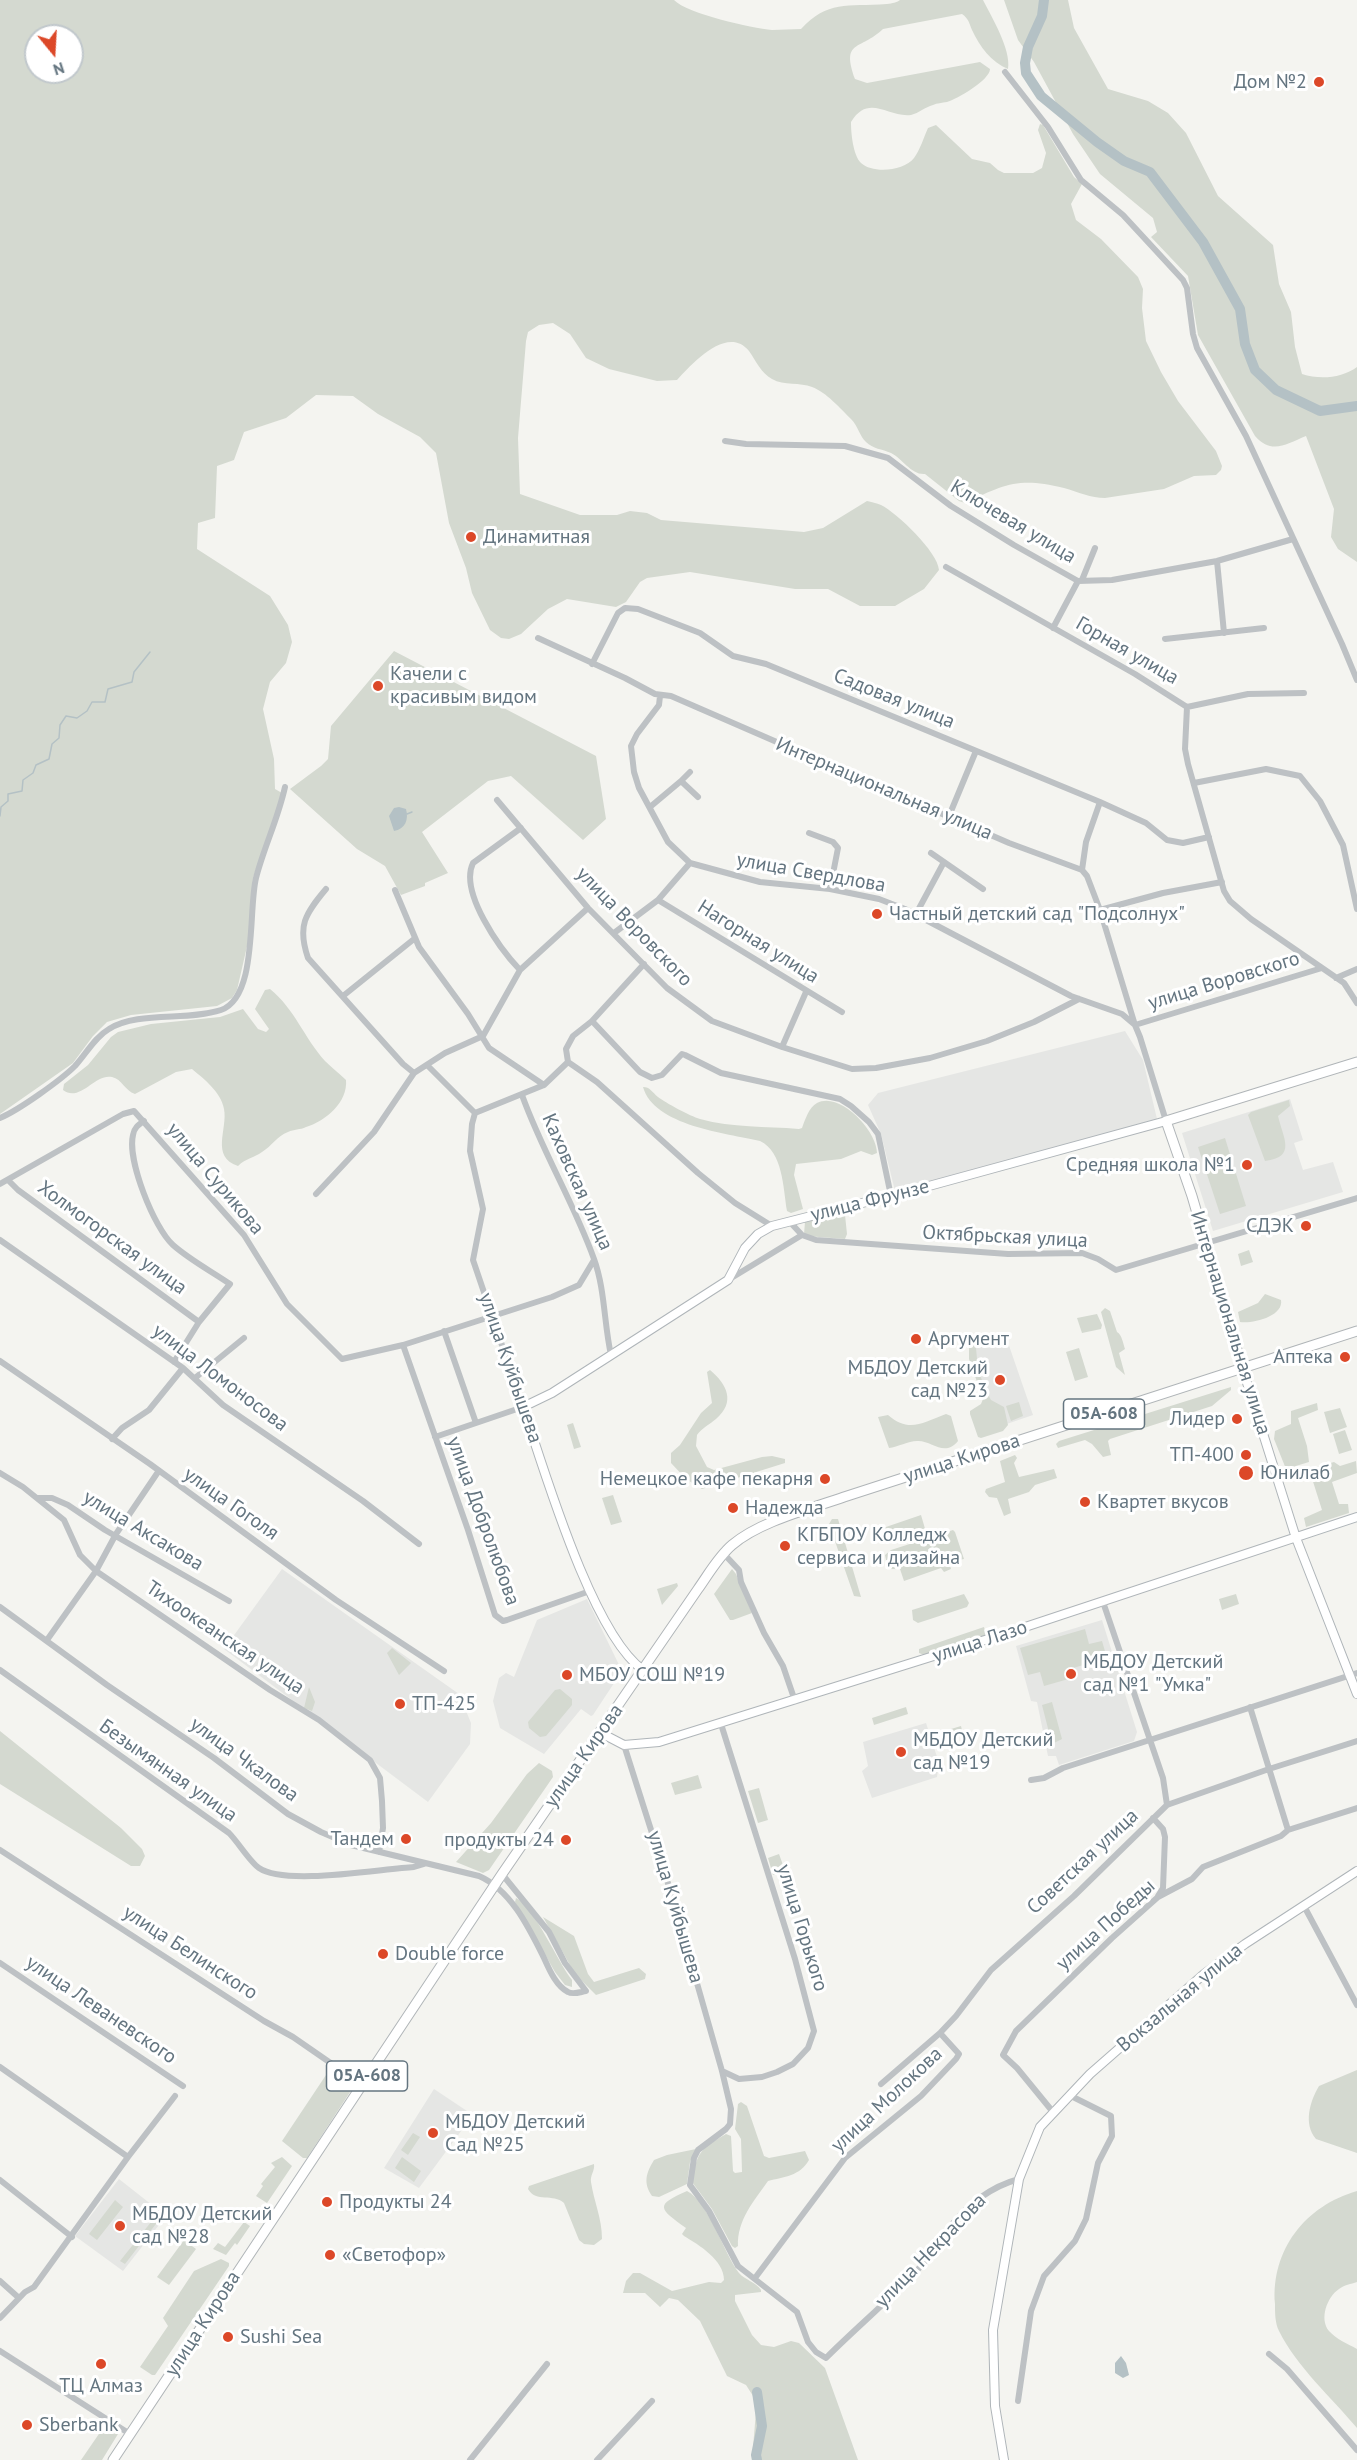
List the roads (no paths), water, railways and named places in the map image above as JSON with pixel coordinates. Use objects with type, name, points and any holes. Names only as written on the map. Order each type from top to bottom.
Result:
[{"type":"main road","name":"улица Фрунзе","points":[[728,1280],[744,1248],[758,1234],[772,1226],[1166,1121],[1357,1062]]},
{"type":"main road","name":"Интернациональная улица","points":[[1166,1121],[1189,1186],[1242,1367],[1296,1538],[1354,1674],[1357,1694]]},
{"type":"main road","points":[[523,1407],[552,1393],[728,1280]]},
{"type":"main road","name":"улица Кирова","points":[[114,2460],[495,1884],[724,1554],[744,1536],[826,1503],[1357,1331]]},
{"type":"main road","name":"улица Куйбышева","points":[[523,1407],[548,1481],[590,1591],[614,1634],[634,1663],[643,1670]]},
{"type":"main road","name":"улица Лазо","points":[[624,1745],[659,1742],[795,1701],[1357,1517]]},
{"type":"main road","points":[[601,1733],[624,1745]]},
{"type":"main road","name":"Вокзальная улица","points":[[1019,2179],[1040,2127],[1090,2074],[1204,1974],[1245,1944],[1357,1871]]},
{"type":"main road","name":"улица Некрасова","points":[[1005,2460],[995,2406],[992,2342],[1008,2233],[1019,2179]]},
{"type":"street","points":[[1005,72],[1056,138],[1070,166],[1081,180],[1123,215],[1184,280],[1197,348],[1246,436],[1357,680]]},
{"type":"street","name":"Ключевая улица","points":[[725,441],[746,444],[845,446],[888,458],[951,507],[1080,581],[1112,579],[1217,561],[1293,539]]},
{"type":"street","points":[[1053,628],[1080,581],[1095,548]]},
{"type":"street","points":[[1217,561],[1224,633]]},
{"type":"street","name":"Горная улица","points":[[946,567],[1161,689],[1187,707],[1248,694],[1304,693]]},
{"type":"street","name":"Садовая улица","points":[[592,664],[620,611],[625,608],[638,609],[700,633],[733,656],[766,664],[1100,802],[1146,823],[1167,840],[1183,843],[1209,837]]},
{"type":"street","points":[[1165,639],[1264,628]]},
{"type":"street","name":"Интернациональная улица","points":[[538,638],[660,696],[671,696],[1040,856],[1082,870]]},
{"type":"street","name":"улица Свердлова","points":[[660,696],[659,705],[637,734],[631,746],[637,782],[668,842],[690,863],[760,882],[830,889],[879,898],[916,914],[1079,999],[1119,1012],[1135,1025]]},
{"type":"street","points":[[1187,707],[1185,749],[1226,896],[1233,905],[1344,983],[1357,1003]]},
{"type":"street","points":[[949,816],[976,751]]},
{"type":"street","points":[[1194,783],[1266,768],[1300,776],[1320,801],[1342,844],[1357,909]]},
{"type":"street","points":[[650,807],[690,772]]},
{"type":"street","points":[[681,780],[698,797]]},
{"type":"street","points":[[0,1118],[74,1067],[98,1037],[109,1028],[136,1020],[218,1011],[235,1000],[240,990],[248,957],[255,881],[280,812],[285,787]]},
{"type":"street","name":"улица Воровского","points":[[497,800],[588,908],[678,998],[712,1021],[782,1047],[852,1069],[876,1068],[930,1058],[987,1041],[1034,1022],[1079,999]]},
{"type":"street","points":[[1100,802],[1086,842],[1082,870],[1100,910],[1166,1121]]},
{"type":"street","points":[[520,970],[478,911],[469,872],[473,863],[521,828]]},
{"type":"street","points":[[809,833],[833,842],[838,848],[830,889]]},
{"type":"street","points":[[931,853],[983,890]]},
{"type":"street","points":[[916,914],[944,862]]},
{"type":"street","points":[[614,933],[658,900],[690,863]]},
{"type":"street","points":[[1100,910],[1163,893],[1222,882]]},
{"type":"street","points":[[326,890],[311,907],[304,921],[303,941],[308,958],[403,1064],[414,1073]]},
{"type":"street","points":[[395,890],[414,939],[492,1051],[544,1085]]},
{"type":"street","name":"Нагорная улица","points":[[658,900],[842,1012]]},
{"type":"street","points":[[316,1194],[374,1132],[414,1073],[445,1053],[483,1036],[520,970],[588,908]]},
{"type":"street","points":[[343,996],[414,939]]},
{"type":"street","points":[[644,964],[592,1021],[577,1032],[568,1043],[566,1049],[568,1062],[597,1082],[698,1173],[735,1203],[772,1226]]},
{"type":"street","name":"улица Воровского","points":[[1135,1025],[1322,968]]},
{"type":"street","points":[[1336,978],[1357,969]]},
{"type":"street","points":[[782,1047],[806,992]]},
{"type":"street","points":[[592,1021],[646,1076],[657,1078],[682,1054],[720,1073],[845,1102],[869,1122],[878,1134],[891,1196]]},
{"type":"street","points":[[427,1065],[475,1113],[544,1085],[568,1062]]},
{"type":"street","name":"Каховская улица","points":[[522,1095],[533,1124],[576,1213],[594,1260],[611,1355]]},
{"type":"street","points":[[0,1184],[123,1114],[134,1110],[144,1121]]},
{"type":"street","name":"улица Куйбышева","points":[[475,1113],[470,1151],[483,1209],[472,1257],[523,1407]]},
{"type":"street","name":"улица Сурикова","points":[[199,1322],[230,1284],[174,1246],[157,1222],[141,1188],[132,1137],[137,1126],[144,1121],[244,1235],[287,1304],[338,1357],[347,1359],[403,1345]]},
{"type":"street","name":"Холмогорская улица","points":[[8,1180],[18,1190],[199,1322]]},
{"type":"street","name":"Октябрьская улица","points":[[802,1235],[809,1239],[833,1242],[985,1252],[1082,1253],[1116,1270],[1357,1198]]},
{"type":"street","points":[[728,1280],[802,1235],[789,1221]]},
{"type":"street","name":"улица Ломоносова","points":[[0,1240],[183,1368],[223,1405],[363,1501],[419,1544]]},
{"type":"street","points":[[403,1345],[541,1300],[579,1285],[594,1260]]},
{"type":"street","points":[[174,1362],[199,1322]]},
{"type":"street","points":[[444,1331],[476,1423]]},
{"type":"street","points":[[195,1378],[244,1338]]},
{"type":"street","name":"улица Добролюбова","points":[[403,1345],[498,1618],[503,1621],[513,1619],[590,1591]]},
{"type":"street","name":"улица Гоголя","points":[[0,1361],[336,1600],[444,1671]]},
{"type":"street","points":[[112,1439],[122,1428],[149,1410],[183,1368]]},
{"type":"street","points":[[435,1437],[523,1407]]},
{"type":"street","points":[[46,1640],[96,1571],[116,1534],[158,1472]]},
{"type":"street","name":"Тихоокеанская улица","points":[[0,1473],[38,1498],[64,1520],[80,1555],[96,1571],[248,1675],[319,1720],[370,1760],[380,1778],[383,1828],[379,1852]]},
{"type":"street","name":"улица Аксакова","points":[[38,1498],[46,1497],[60,1501],[105,1530],[116,1534],[230,1601]]},
{"type":"street","points":[[724,1554],[739,1570],[741,1582],[764,1633],[783,1666],[795,1701]]},
{"type":"street","points":[[1103,1602],[1163,1778],[1167,1805]]},
{"type":"street","name":"улица Чкалова","points":[[0,1607],[214,1758],[288,1814],[336,1839],[379,1852],[479,1876],[495,1884]]},
{"type":"street","name":"Безымянная улица","points":[[0,1670],[229,1833],[254,1864],[266,1872],[298,1877],[414,1867],[428,1863]]},
{"type":"street","points":[[1031,1780],[1044,1778],[1063,1768],[1354,1674]]},
{"type":"street","points":[[1250,1707],[1288,1830]]},
{"type":"street","name":"улица Горького","points":[[721,1724],[795,1959],[814,2031],[808,2048],[793,2064],[777,2072],[762,2077],[739,2079],[722,2071]]},
{"type":"street","name":"Советская улица","points":[[881,2084],[940,2033],[991,1970],[1074,1896],[1167,1805],[1357,1741]]},
{"type":"street","name":"улица Куйбышева","points":[[624,1745],[658,1850],[722,2071]]},
{"type":"street","name":"улица Победы","points":[[1053,2112],[1017,2068],[1003,2055],[1016,2031],[1158,1897],[1192,1879],[1203,1867],[1281,1836],[1288,1830],[1357,1808]]},
{"type":"street","points":[[1154,1818],[1163,1829],[1165,1837],[1163,1888],[1158,1897]]},
{"type":"street","name":"улица Белинского","points":[[0,1850],[264,2021],[293,2037],[362,2084]]},
{"type":"street","points":[[495,1884],[512,1903],[553,1975],[565,1990],[572,1993],[586,1991],[566,1963],[549,1932],[502,1874]]},
{"type":"street","points":[[1304,1906],[1357,2005]]},
{"type":"street","name":"улица Леваневского","points":[[0,1963],[183,2086]]},
{"type":"street","name":"улица Молокова","points":[[755,2278],[845,2158],[921,2096],[956,2059],[959,2054],[957,2049],[940,2033]]},
{"type":"street","points":[[0,2067],[128,2157]]},
{"type":"street","name":"улица Некрасова","points":[[722,2071],[731,2109],[730,2124],[699,2150],[694,2158],[690,2185],[709,2211],[738,2266],[797,2312],[808,2342],[816,2352],[826,2358],[924,2263],[949,2229],[976,2200],[996,2187],[1019,2179]]},
{"type":"street","points":[[0,2318],[19,2298],[34,2287],[175,2096]]},
{"type":"street","points":[[1018,2401],[1031,2311],[1044,2276],[1075,2241],[1086,2219],[1098,2163],[1112,2136],[1111,2116],[1069,2096]]},
{"type":"street","points":[[0,2180],[72,2237]]},
{"type":"street","points":[[0,2281],[19,2298]]},
{"type":"street","points":[[0,2350],[130,2434]]},
{"type":"street","points":[[1269,2354],[1287,2368],[1357,2450]]},
{"type":"street","points":[[470,2460],[547,2364]]},
{"type":"street","points":[[597,2460],[651,2401]]},
{"type":"waterway","points":[[1044,0],[1042,16],[1028,47],[1025,63],[1026,73],[1041,96],[1124,161],[1150,172],[1203,242],[1240,309],[1245,344],[1255,370],[1276,390],[1320,411],[1357,406]]},
{"type":"waterway","points":[[0,816],[1,807],[8,801],[8,794],[22,791],[23,780],[33,773],[36,765],[49,759],[52,744],[59,738],[60,725],[66,716],[77,718],[87,711],[92,702],[105,702],[108,689],[132,682],[134,672],[150,652]]},
{"type":"waterway","points":[[407,814],[412,812]]},
{"type":"waterway","points":[[757,2392],[762,2426],[757,2460]]},
{"type":"place","name":"Дом №2","points":[[1319,82]]},
{"type":"place","name":"Динамитная","points":[[471,537]]},
{"type":"place","name":"Качели с красивым видом","points":[[378,686]]},
{"type":"place","name":"Частный детский сад \"Подсолнух\"","points":[[877,914]]},
{"type":"place","name":"Средняя школа №1","points":[[1247,1165]]},
{"type":"place","name":"СДЭК","points":[[1306,1226]]},
{"type":"place","name":"Аргумент","points":[[916,1339]]},
{"type":"place","name":"Аптека","points":[[1345,1357]]},
{"type":"place","name":"МБДОУ Детский сад №23","points":[[1000,1380]]},
{"type":"place","name":"Лидер","points":[[1237,1419]]},
{"type":"place","name":"ТП-400","points":[[1246,1455]]},
{"type":"place","name":"Юнилаб","points":[[1246,1473]]},
{"type":"place","name":"Немецкое кафе пекарня","points":[[825,1479]]},
{"type":"place","name":"Квартет вкусов","points":[[1085,1502]]},
{"type":"place","name":"Надежда","points":[[733,1508]]},
{"type":"place","name":"КГБПОУ Колледж сервиса и дизайна","points":[[785,1546]]},
{"type":"place","name":"МБДОУ Детский сад №1 \"Умка\"","points":[[1071,1674]]},
{"type":"place","name":"МБОУ СОШ №19","points":[[567,1675]]},
{"type":"place","name":"ТП-425","points":[[400,1704]]},
{"type":"place","name":"МБДОУ Детский сад №19","points":[[901,1752]]},
{"type":"place","name":"Тандем","points":[[406,1839]]},
{"type":"place","name":"продукты 24","points":[[566,1840]]},
{"type":"place","name":"Double force","points":[[383,1954]]},
{"type":"place","name":"МБДОУ Детский Сад №25","points":[[433,2133]]},
{"type":"place","name":"Продукты 24","points":[[327,2202]]},
{"type":"place","name":"МБДОУ Детский сад №28","points":[[120,2226]]},
{"type":"place","name":"«Светофор»","points":[[330,2255]]},
{"type":"place","name":"Sushi Sea","points":[[228,2337]]},
{"type":"place","name":"ТЦ Алмаз","points":[[101,2364]]},
{"type":"place","name":"Sberbank","points":[[27,2425]]}]
